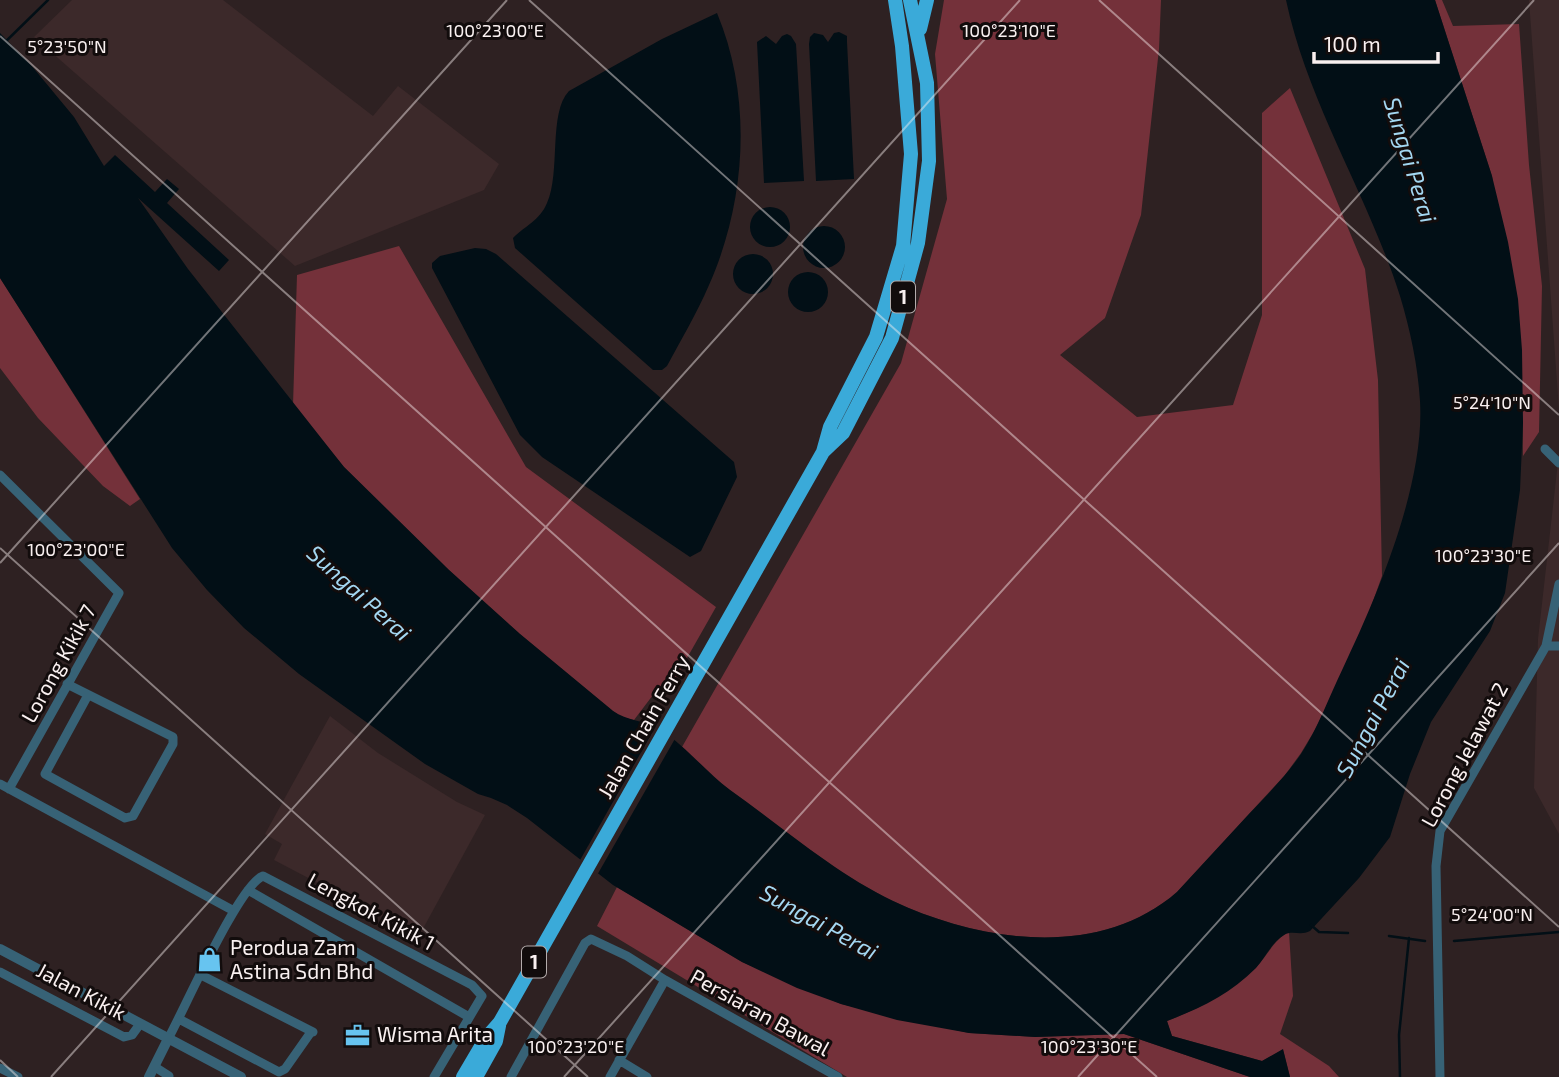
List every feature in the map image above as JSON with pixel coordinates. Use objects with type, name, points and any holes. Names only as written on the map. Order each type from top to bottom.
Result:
[{"type":"highway","name":"Jalan Chain Ferry","points":[[463,1077],[486,1038],[500,1021],[564,911],[823,452],[830,427],[876,337],[903,246],[911,154],[902,46],[895,0]]},
{"type":"highway","name":"Jalan Chain Ferry","points":[[823,452],[843,433],[892,338],[918,243],[929,161],[927,83],[910,0]]},
{"type":"highway","points":[[918,35],[927,0]]},
{"type":"highway","name":"Jalan Chain Ferry","points":[[476,1077],[496,1041],[500,1021]]},
{"type":"street","points":[[1545,449],[1559,463]]},
{"type":"street","name":"Lorong Kikik 7","points":[[0,475],[119,593],[9,789]]},
{"type":"street","name":"Lorong Jelawat 2","points":[[1440,1077],[1436,866],[1440,831],[1546,646],[1559,583]]},
{"type":"street","points":[[1546,646],[1559,646]]},
{"type":"street","points":[[67,684],[173,737],[173,744],[133,816],[125,818],[45,774],[88,695]]},
{"type":"street","points":[[0,785],[234,911]]},
{"type":"street","name":"Lengkok Kikik 1","points":[[263,876],[472,985],[482,996],[470,1017],[248,890],[256,879],[263,876]]},
{"type":"street","points":[[174,1065],[169,1076],[152,1072],[234,911],[248,890]]},
{"type":"street","points":[[511,1077],[585,943],[591,939],[627,956],[666,980],[610,1077]]},
{"type":"street","name":"Jalan Kikik","points":[[0,949],[241,1077]]},
{"type":"street","name":"Jalan Kikik","points":[[0,972],[124,1037],[132,1035],[140,1024]]},
{"type":"street","points":[[179,1019],[279,1072],[285,1069],[313,1032],[201,975]]},
{"type":"street","name":"Persiaran Bawal","points":[[666,980],[836,1077]]},
{"type":"street","points":[[434,1077],[470,1017]]},
{"type":"street","points":[[619,1060],[647,1077]]},
{"type":"street","points":[[0,1068],[18,1077]]},
{"type":"shaded area","points":[[72,0],[223,0],[373,116],[398,86],[499,164],[484,190],[295,266],[34,37]]},
{"type":"shaded area","points":[[944,0],[1161,0],[1159,49],[1141,215],[1105,318],[1060,355],[1137,417],[1233,405],[1262,315],[1262,113],[1290,88],[1365,269],[1378,380],[1382,576],[1363,629],[1316,728],[1301,753],[1285,775],[1177,892],[1146,914],[1112,928],[1076,936],[1001,934],[927,915],[893,901],[810,849],[709,774],[682,747],[901,363],[947,199],[935,54]]},
{"type":"shaded area","points":[[1435,0],[1442,0],[1453,26],[1519,24],[1529,165],[1542,286],[1539,432],[1523,456],[1523,423],[1492,176]]},
{"type":"shaded area","points":[[1529,0],[1559,0],[1559,409]]},
{"type":"shaded area","points":[[399,246],[526,467],[716,607],[662,702],[653,695],[634,720],[621,717],[613,711],[520,634],[449,570],[344,467],[293,405],[297,275]]},
{"type":"shaded area","points":[[0,278],[140,499],[130,506],[103,486],[38,418],[0,368]]},
{"type":"shaded area","points":[[1559,453],[1559,834],[1534,788],[1538,639]]},
{"type":"shaded area","points":[[330,716],[378,753],[457,802],[485,815],[419,936],[274,860],[282,844],[265,834]]},
{"type":"shaded area","points":[[617,887],[742,962],[841,1004],[969,1033],[1035,1037],[1124,1034],[1250,1077],[847,1077],[597,926]]},
{"type":"shaded area","points":[[1289,932],[1293,996],[1280,1034],[1329,1066],[1339,1077],[1290,1077],[1283,1050],[1262,1061],[1172,1036],[1167,1021],[1203,1005],[1234,985],[1255,968],[1279,939]]},
{"type":"water","name":"Sungai Perai","points":[[1286,0],[1435,0],[1492,176],[1508,242],[1518,299],[1523,423],[1520,490],[1505,593],[1490,631],[1431,722],[1410,774],[1390,837],[1359,878],[1310,931],[1284,935],[1256,968],[1236,985],[1203,1005],[1167,1021],[1172,1036],[1262,1061],[1283,1049],[1290,1077],[1250,1077],[1124,1034],[1035,1037],[969,1033],[897,1020],[797,988],[742,962],[613,885],[507,805],[478,794],[425,764],[299,674],[244,628],[172,548],[0,278],[0,33],[31,65],[74,117],[104,166],[115,155],[155,192],[167,179],[179,189],[167,203],[229,260],[219,271],[138,198],[188,269],[344,467],[449,570],[520,634],[613,711],[653,726],[668,735],[730,790],[810,849],[872,890],[927,915],[963,926],[1001,934],[1076,936],[1112,928],[1146,914],[1177,892],[1276,785],[1301,754],[1357,639],[1384,573],[1397,538],[1415,467],[1420,433],[1420,401],[1404,309],[1372,222],[1323,113],[1296,38]]},
{"type":"water","points":[[717,13],[729,46],[740,115],[737,185],[731,220],[721,253],[689,326],[667,366],[662,370],[653,370],[515,248],[513,238],[536,218],[547,203],[553,176],[559,113],[569,91],[662,39]]},
{"type":"water","points":[[814,33],[823,35],[828,42],[834,33],[847,36],[854,179],[816,181],[810,37]]},
{"type":"water","points":[[787,34],[796,44],[804,181],[764,183],[757,42],[766,36],[776,44]]},
{"type":"water","points":[[770,207],[784,213],[790,227],[784,241],[770,247],[756,241],[750,227],[756,213]]},
{"type":"water","points":[[824,226],[839,232],[845,247],[839,262],[824,268],[809,262],[803,247],[809,232]]},
{"type":"water","points":[[475,248],[496,254],[734,462],[737,477],[701,551],[690,557],[542,457],[520,435],[432,268],[432,263],[440,256]]},
{"type":"water","points":[[753,254],[761,255],[767,260],[772,266],[772,282],[767,288],[761,293],[753,294],[745,293],[739,288],[734,282],[733,274],[734,266],[739,260],[745,255]]},
{"type":"water","points":[[808,272],[816,273],[822,278],[827,284],[827,300],[822,306],[816,311],[808,312],[800,311],[794,306],[789,300],[788,292],[789,284],[794,278],[800,273]]},
{"type":"pier","points":[[657,724],[676,737],[596,877],[579,862]]},
{"type":"waterway","points":[[0,47],[48,0]]},
{"type":"waterway","points":[[1311,925],[1319,932],[1348,933]]},
{"type":"waterway","points":[[1454,941],[1559,932]]},
{"type":"waterway","points":[[1389,936],[1425,941]]},
{"type":"waterway","points":[[1400,1077],[1399,1035],[1409,938]]},
{"type":"place","name":"Perodua Zam Astina Sdn Bhd","points":[[210,960]]},
{"type":"place","name":"Wisma Arita","points":[[357,1035]]}]
